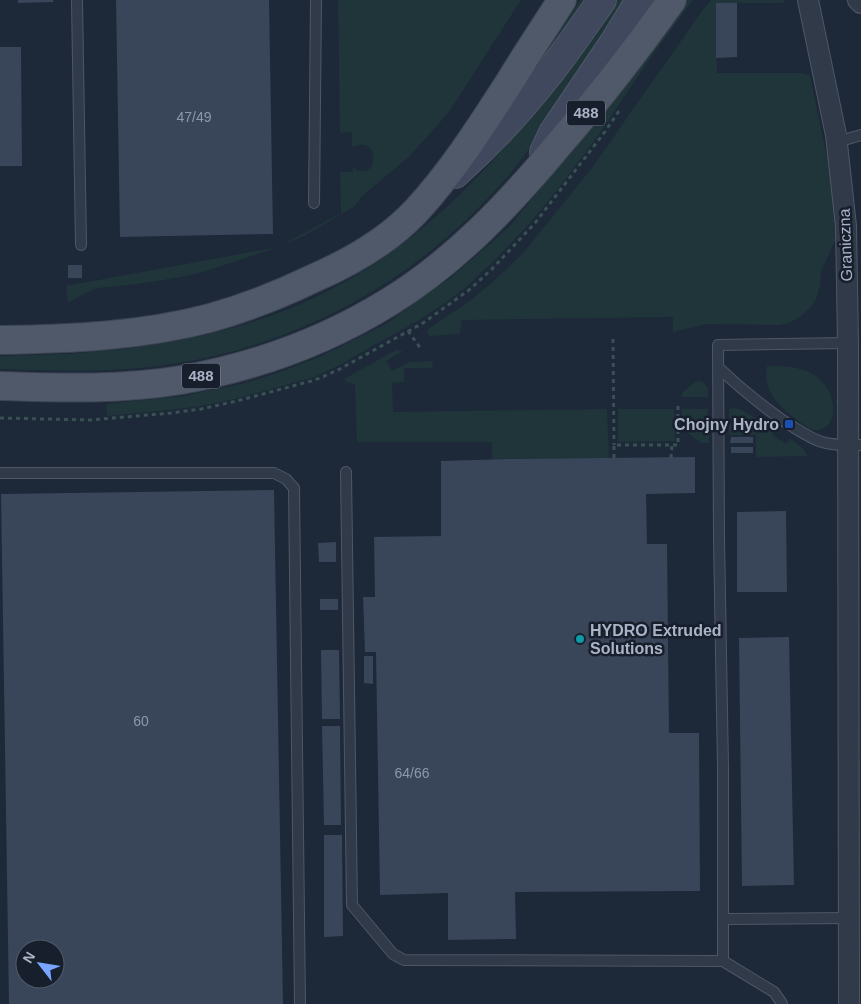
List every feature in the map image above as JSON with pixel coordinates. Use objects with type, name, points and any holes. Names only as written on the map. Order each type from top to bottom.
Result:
[{"type":"main road","points":[[415,211],[453,167],[472,141],[562,0]]},
{"type":"main road","points":[[0,340],[70,337],[137,331],[209,318],[247,307],[316,278],[352,259],[396,230],[490,141],[550,72],[602,0]]},
{"type":"main road","points":[[531,178],[553,133],[640,0]]},
{"type":"main road","name":"488","points":[[0,386],[81,388],[125,386],[180,380],[216,373],[281,354],[352,323],[389,302],[452,256],[485,226],[531,178],[593,105],[672,0]]},
{"type":"street","name":"Graniczna","points":[[808,0],[837,142],[846,226],[848,343],[855,445],[849,1004]]},
{"type":"street","points":[[858,0],[861,3]]},
{"type":"lane","points":[[77,0],[81,245]]},
{"type":"lane","points":[[314,203],[316,0]]},
{"type":"lane","points":[[837,142],[861,135]]},
{"type":"lane","points":[[723,961],[723,766],[718,345],[848,343]]},
{"type":"lane","points":[[719,368],[740,388],[800,431],[824,442],[836,445],[855,445]]},
{"type":"lane","points":[[346,472],[352,905],[393,954],[404,960],[723,961],[774,992],[782,1004]]},
{"type":"lane","points":[[0,473],[274,473],[286,479],[294,488],[300,1004]]},
{"type":"lane","points":[[723,919],[849,918]]},
{"type":"path","points":[[408,331],[421,349]]},
{"type":"path","points":[[613,339],[614,458]]},
{"type":"path","points":[[614,445],[678,445],[678,402]]},
{"type":"path","points":[[672,445],[672,458]]},
{"type":"green space","points":[[338,0],[521,0],[449,112],[409,157],[362,196],[355,206],[304,236],[278,247],[341,213],[340,172],[353,172],[353,168],[362,171],[368,170],[374,159],[368,147],[362,145],[352,147],[352,132],[340,133]]},
{"type":"green space","points":[[580,0],[586,0],[526,81]]},
{"type":"green space","points":[[616,0],[627,0],[551,117],[514,169],[480,207],[443,241],[403,272],[361,298],[316,321],[270,340],[222,354],[172,364],[108,370],[0,369],[0,356],[113,350],[176,341],[217,332],[258,320],[306,302],[360,273],[385,257],[433,220],[476,178],[514,136],[549,92]]},
{"type":"green space","points":[[688,0],[693,0],[649,60],[598,136],[558,189],[499,256],[464,289],[442,305],[340,365],[314,377],[239,398],[202,406],[107,416],[106,404],[183,396],[245,383],[319,357],[384,325],[453,276],[509,227],[658,43]]},
{"type":"green space","points":[[711,0],[786,0],[782,3],[716,3],[717,73],[801,73],[810,76],[827,157],[835,208],[836,239],[821,271],[817,297],[811,307],[800,317],[789,323],[779,325],[707,324],[673,332],[673,317],[462,320],[460,334],[429,336],[427,330],[471,300],[523,253],[591,169]]},
{"type":"green space","points":[[278,247],[199,273],[137,284],[97,288],[68,302],[66,286]]},
{"type":"green space","points":[[396,350],[403,351],[386,361],[392,371],[410,362],[433,361],[432,368],[404,368],[404,382],[392,383],[393,412],[607,409],[609,458],[492,459],[492,442],[357,442],[355,384],[344,379]]},
{"type":"green space","points":[[767,366],[785,366],[802,369],[813,374],[824,383],[832,401],[833,412],[827,426],[819,430],[808,428],[777,403],[768,386],[766,377]]},
{"type":"green space","points":[[699,381],[703,382],[708,388],[708,397],[682,397],[682,393]]},
{"type":"green space","points":[[618,409],[674,409],[675,441],[618,442]]},
{"type":"green space","points":[[682,409],[708,409],[709,443],[701,443],[682,428]]},
{"type":"green space","points":[[729,409],[742,410],[775,430],[772,435],[786,444],[790,439],[802,448],[807,456],[756,457],[756,435],[729,435]]},
{"type":"building","points":[[18,0],[53,0],[53,2],[18,3]]},
{"type":"building","points":[[116,0],[269,0],[273,234],[120,237]]},
{"type":"building","points":[[716,3],[737,3],[737,57],[716,58]]},
{"type":"building","points":[[0,47],[21,47],[22,166],[0,166]]},
{"type":"building","points":[[68,265],[82,265],[82,278],[68,278]]},
{"type":"building","points":[[731,437],[753,437],[753,443],[730,443]]},
{"type":"building","points":[[731,447],[753,447],[753,453],[731,453]]},
{"type":"building","points":[[695,457],[695,493],[646,494],[647,544],[667,544],[669,733],[699,733],[700,891],[515,892],[516,939],[448,940],[448,893],[380,895],[376,652],[365,652],[363,597],[375,597],[374,537],[441,536],[441,461]]},
{"type":"building","points":[[274,490],[283,1004],[9,1004],[1,494]]},
{"type":"building","points":[[786,511],[787,592],[737,592],[737,512]]},
{"type":"building","points":[[336,542],[336,562],[319,562],[318,543]]},
{"type":"building","points":[[320,599],[338,599],[338,610],[320,610]]},
{"type":"building","points":[[789,637],[794,885],[742,886],[739,638]]},
{"type":"building","points":[[321,650],[339,650],[340,719],[322,719]]},
{"type":"building","points":[[364,656],[373,656],[373,684],[364,683]]},
{"type":"building","points":[[322,726],[340,726],[341,825],[324,825]]},
{"type":"building","points":[[324,835],[342,835],[343,936],[324,937]]},
{"type":"place","name":"Chojny Hydro","points":[[789,424]]},
{"type":"place","name":"HYDRO Extruded Solutions","points":[[580,639]]}]
